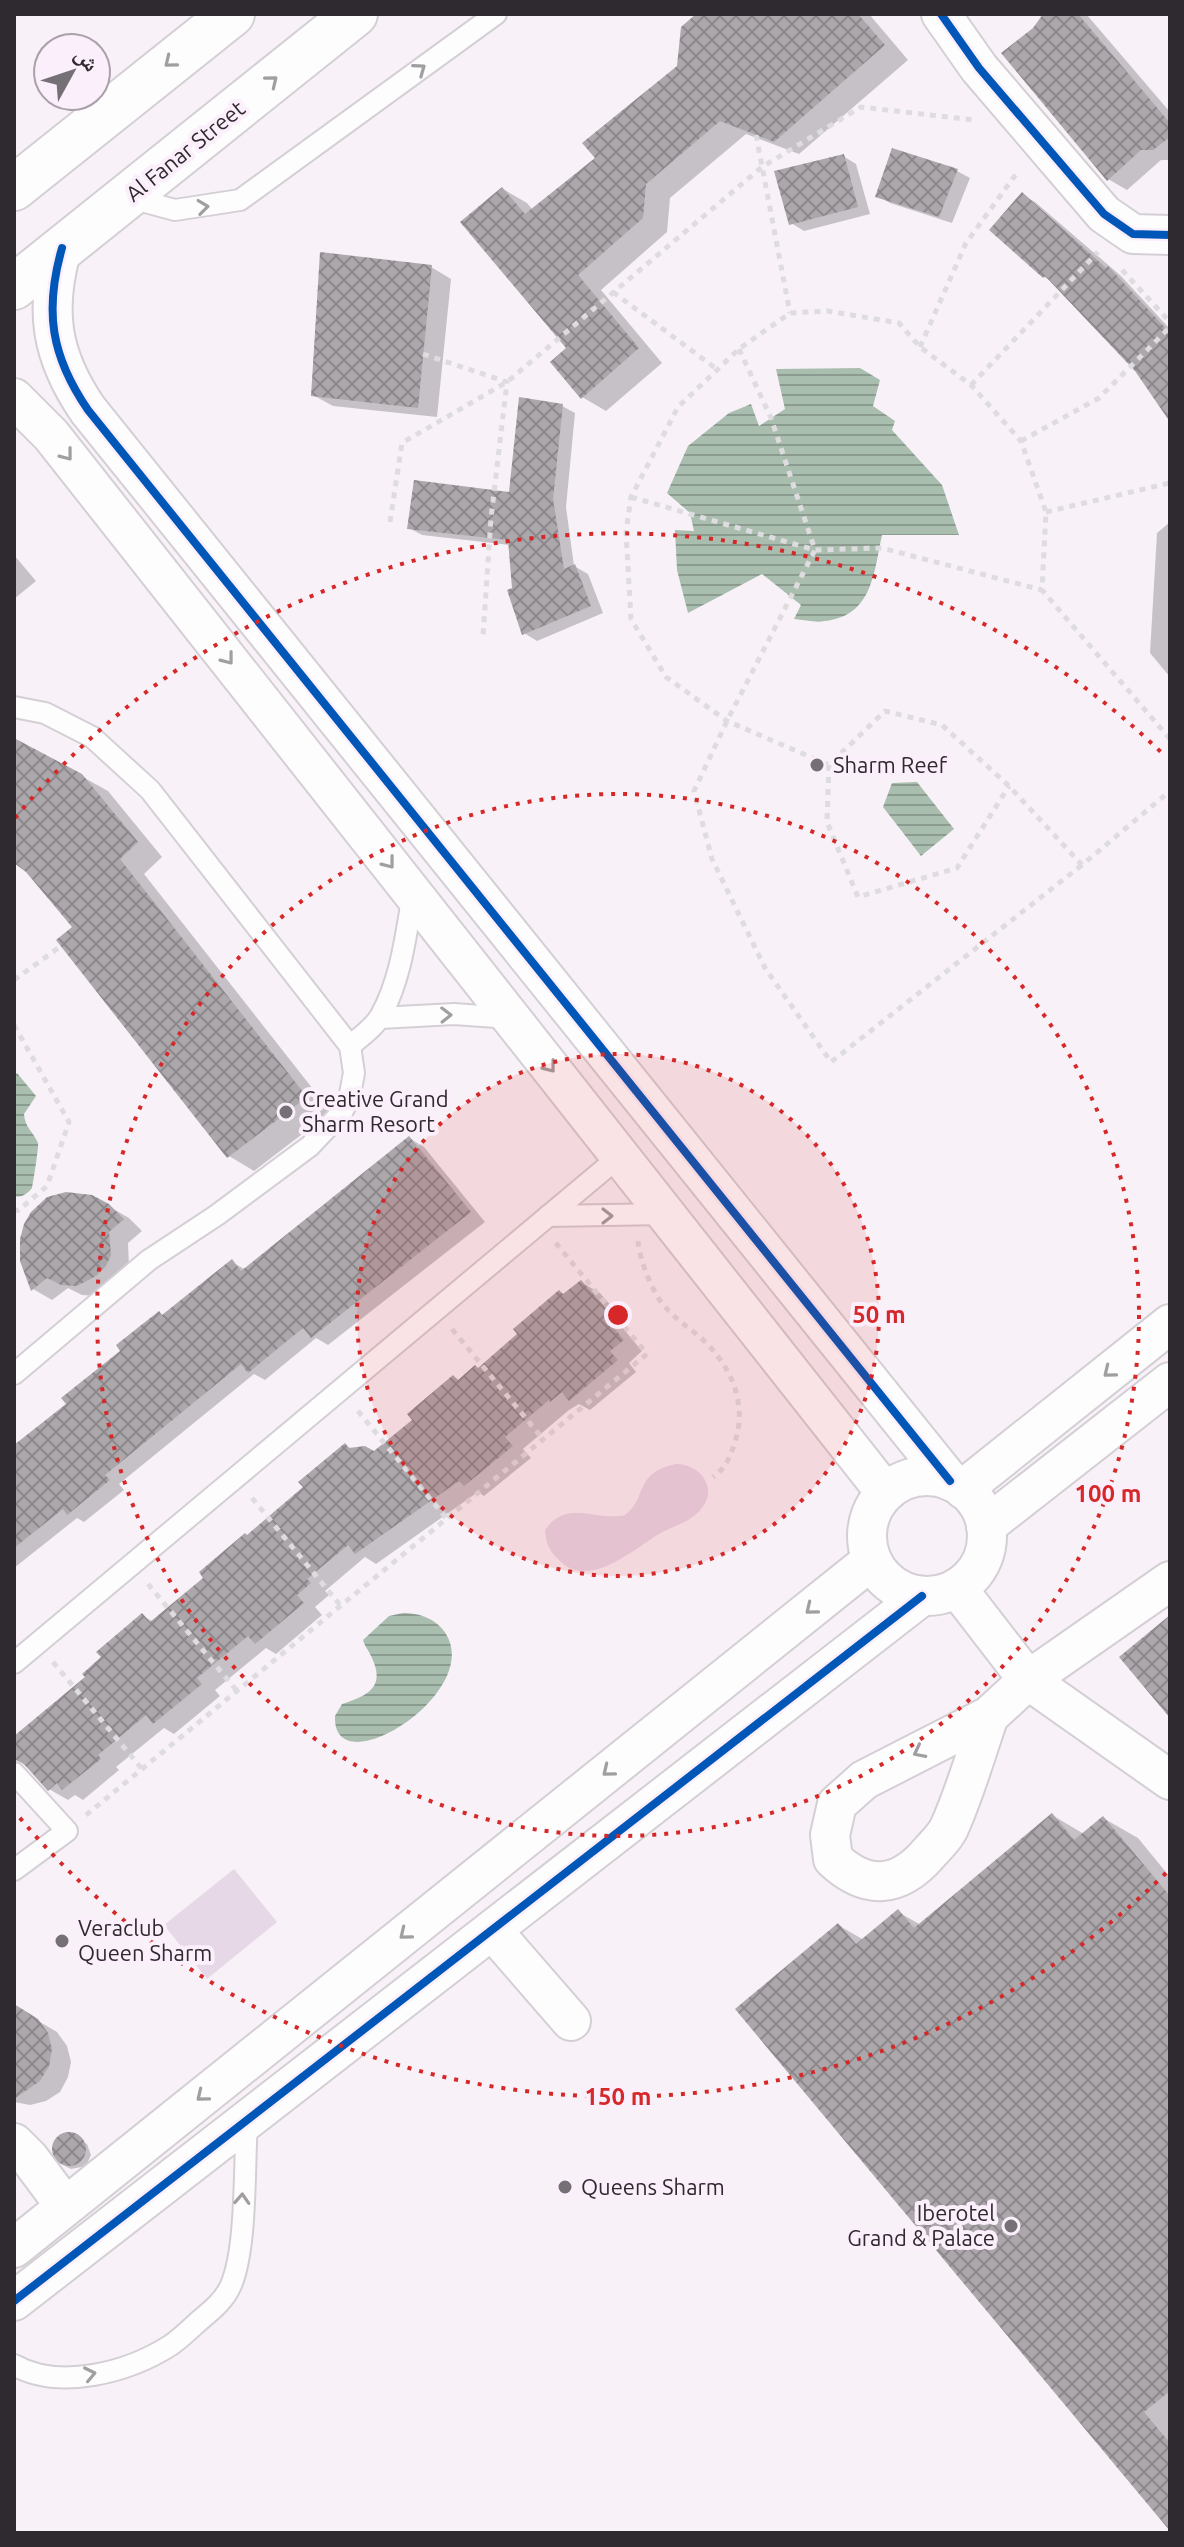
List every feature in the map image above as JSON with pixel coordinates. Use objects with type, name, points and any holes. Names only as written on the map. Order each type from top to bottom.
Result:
[{"type":"main road","points":[[14,188],[232,14]]},
{"type":"main road","name":"Al Fanar Street","points":[[14,287],[355,14]]},
{"type":"street","points":[[941,14],[979,68],[1104,214],[1133,234],[1170,235]]},
{"type":"street","points":[[14,2301],[492,1930],[940,1592],[969,1579],[984,1555],[986,1526],[974,1499],[957,1485],[88,410],[64,370],[52,323],[52,298],[62,248]]},
{"type":"street","points":[[14,398],[51,435],[620,1156],[650,1214],[885,1492]]},
{"type":"street","points":[[957,1485],[1170,1324]]},
{"type":"street","points":[[986,1526],[1170,1382]]},
{"type":"street","points":[[957,1485],[933,1476],[916,1476],[885,1492],[876,1503],[867,1531],[872,1560],[889,1583],[902,1590],[940,1592],[1028,1680],[1170,1780]]},
{"type":"street","points":[[14,2248],[872,1560]]},
{"type":"street","points":[[989,1716],[948,1831],[921,1862],[897,1878],[872,1881],[850,1875],[833,1859],[830,1835],[837,1804],[864,1780],[989,1716],[1028,1680],[1170,1581]]},
{"type":"street","points":[[492,1930],[571,2021]]},
{"type":"street","points":[[14,2143],[65,2206]]},
{"type":"lane","points":[[127,197],[175,210],[240,200],[496,14]]},
{"type":"lane","points":[[14,707],[45,713],[92,737],[150,790],[350,1046],[354,1073],[349,1099],[342,1112],[310,1146],[217,1215],[149,1260],[14,1374]]},
{"type":"lane","points":[[350,1046],[380,1018],[391,993],[413,894]]},
{"type":"lane","points":[[380,1018],[454,1014],[511,1018]]},
{"type":"lane","points":[[14,1663],[620,1156]]},
{"type":"lane","points":[[543,1219],[650,1214]]},
{"type":"lane","points":[[14,1773],[67,1831],[14,1870]]},
{"type":"lane","points":[[14,2365],[40,2375],[58,2377],[76,2377],[120,2367],[172,2344],[220,2304],[230,2288],[239,2256],[247,2120]]},
{"type":"path","points":[[390,522],[402,443],[507,382],[762,167],[861,107],[989,122]]},
{"type":"path","points":[[756,135],[790,313]]},
{"type":"path","points":[[920,347],[966,243],[1026,159]]},
{"type":"path","points":[[971,385],[1101,248],[1110,257]]},
{"type":"path","points":[[1021,441],[1099,398],[1170,324],[1118,266]]},
{"type":"path","points":[[613,292],[718,370]]},
{"type":"path","points":[[829,765],[727,721],[666,677],[631,619],[626,532],[631,497],[678,407],[739,349],[790,313],[828,311],[899,323],[920,347],[971,385],[1021,441],[1046,512],[1042,590]]},
{"type":"path","points":[[739,349],[771,418],[815,550],[694,791],[712,859],[765,968],[831,1062],[1082,865],[1170,791]]},
{"type":"path","points":[[423,354],[507,382]]},
{"type":"path","points":[[483,636],[491,518],[507,382]]},
{"type":"path","points":[[1046,512],[1170,483]]},
{"type":"path","points":[[631,497],[815,550],[882,548],[1042,590],[1170,739]]},
{"type":"path","points":[[1009,786],[957,868],[858,897],[827,822],[829,765],[885,711],[942,725],[1009,786],[1082,865]]},
{"type":"path","points":[[14,980],[61,946]]},
{"type":"path","points":[[14,1025],[69,1122],[47,1186],[14,1211]]},
{"type":"path","points":[[650,1214],[639,1249],[659,1299],[681,1323],[701,1338],[724,1365],[740,1400],[737,1435],[729,1460],[713,1477]]},
{"type":"path","points":[[67,1831],[647,1354],[543,1219]]},
{"type":"path","points":[[436,1309],[543,1439]]},
{"type":"path","points":[[340,1389],[446,1518]]},
{"type":"path","points":[[235,1477],[340,1605]]},
{"type":"path","points":[[132,1564],[237,1691]]},
{"type":"path","points":[[37,1643],[142,1769]]},
{"type":"shaded area","points":[[860,368],[880,380],[873,406],[895,421],[892,430],[942,485],[959,535],[882,535],[868,590],[853,611],[841,617],[818,622],[794,619],[801,605],[762,574],[688,613],[677,570],[675,530],[694,531],[690,513],[667,493],[688,446],[729,413],[751,404],[759,426],[785,409],[776,369]]},
{"type":"shaded area","points":[[917,782],[954,829],[921,856],[883,807],[892,783]]},
{"type":"shaded area","points":[[17,1073],[36,1096],[24,1114],[38,1146],[32,1188],[24,1195],[14,1196],[14,1076]]},
{"type":"shaded area","points":[[676,1464],[693,1468],[707,1486],[706,1501],[692,1517],[625,1557],[598,1569],[573,1569],[551,1551],[545,1530],[554,1520],[572,1513],[625,1515],[653,1473]]},
{"type":"shaded area","points":[[403,1613],[428,1618],[446,1634],[452,1658],[444,1682],[426,1705],[379,1738],[356,1742],[340,1736],[335,1716],[342,1704],[366,1694],[377,1677],[363,1640],[389,1616]]},
{"type":"shaded area","points":[[234,1869],[277,1922],[207,1979],[164,1925]]},
{"type":"building","points":[[696,14],[858,14],[885,45],[774,142],[720,121],[646,184],[643,218],[578,275],[639,348],[581,399],[550,362],[566,348],[460,222],[502,187],[525,214],[595,158],[582,143],[677,66],[681,27]]},
{"type":"building","points":[[1043,14],[1078,14],[1170,123],[1170,137],[1153,150],[1141,150],[1107,181],[1001,53],[1033,28]]},
{"type":"building","points":[[892,148],[958,169],[939,217],[875,197]]},
{"type":"building","points":[[844,154],[858,207],[789,225],[774,171]]},
{"type":"building","points":[[1022,192],[1106,268],[1108,266],[1170,333],[1170,422],[1135,371],[1045,276],[1043,278],[989,230]]},
{"type":"building","points":[[320,252],[432,265],[418,408],[311,396]]},
{"type":"building","points":[[519,397],[563,404],[553,499],[564,569],[575,564],[591,606],[522,635],[507,590],[512,588],[508,540],[407,529],[414,480],[509,492]]},
{"type":"building","points":[[14,738],[82,774],[138,842],[120,859],[307,1097],[227,1158],[56,940],[72,927],[26,872],[14,863]]},
{"type":"building","points":[[409,1136],[471,1212],[311,1338],[303,1328],[248,1373],[241,1364],[105,1475],[110,1480],[67,1515],[63,1509],[14,1548],[14,1445],[66,1404],[61,1398],[120,1351],[116,1345],[159,1311],[162,1315],[232,1259],[241,1271]]},
{"type":"building","points":[[66,1192],[92,1195],[109,1204],[124,1219],[109,1232],[111,1255],[96,1276],[77,1286],[61,1285],[47,1278],[31,1291],[20,1261],[24,1224],[31,1212],[47,1197]]},
{"type":"building","points":[[581,1280],[609,1312],[604,1316],[624,1340],[610,1351],[618,1360],[569,1401],[562,1392],[549,1400],[505,1437],[513,1446],[464,1486],[459,1481],[355,1554],[348,1545],[307,1579],[311,1583],[297,1595],[304,1603],[255,1644],[248,1636],[197,1678],[202,1684],[153,1724],[146,1715],[98,1755],[101,1759],[62,1790],[57,1783],[48,1791],[24,1764],[14,1759],[14,1736],[85,1677],[82,1674],[101,1657],[96,1652],[142,1613],[150,1622],[203,1578],[199,1572],[303,1487],[298,1482],[345,1443],[349,1448],[365,1446],[374,1451],[412,1420],[407,1414],[453,1375],[458,1380],[475,1365],[478,1368],[517,1334],[513,1329],[559,1290],[563,1294]]},
{"type":"building","points":[[1170,1615],[1170,1718],[1119,1657]]},
{"type":"building","points":[[1052,1813],[1074,1840],[1103,1816],[1170,1896],[1170,2391],[1144,2412],[1170,2443],[1170,2531],[735,2009],[838,1923],[856,1944],[898,1909],[914,1928]]},
{"type":"building","points":[[14,2004],[38,2019],[48,2033],[52,2049],[49,2066],[40,2081],[14,2099]]},
{"type":"building","points":[[69,2132],[81,2137],[86,2149],[81,2161],[69,2166],[57,2161],[52,2149],[57,2137]]},
{"type":"cycle path","points":[[941,14],[979,68],[1104,214],[1133,234],[1170,235]]},
{"type":"cycle path","points":[[62,248],[53,292],[54,332],[66,371],[88,410],[950,1481]]},
{"type":"cycle path","points":[[14,2301],[922,1596]]},
{"type":"place","name":"Sharm Reef","points":[[817,765]]},
{"type":"place","name":"Creative Grand Sharm Resort","points":[[286,1112]]},
{"type":"place","name":"Veraclub Queen Sharm","points":[[62,1941]]},
{"type":"place","name":"Queens Sharm","points":[[565,2187]]},
{"type":"place","name":"Iberotel Grand & Palace","points":[[1011,2226]]}]
